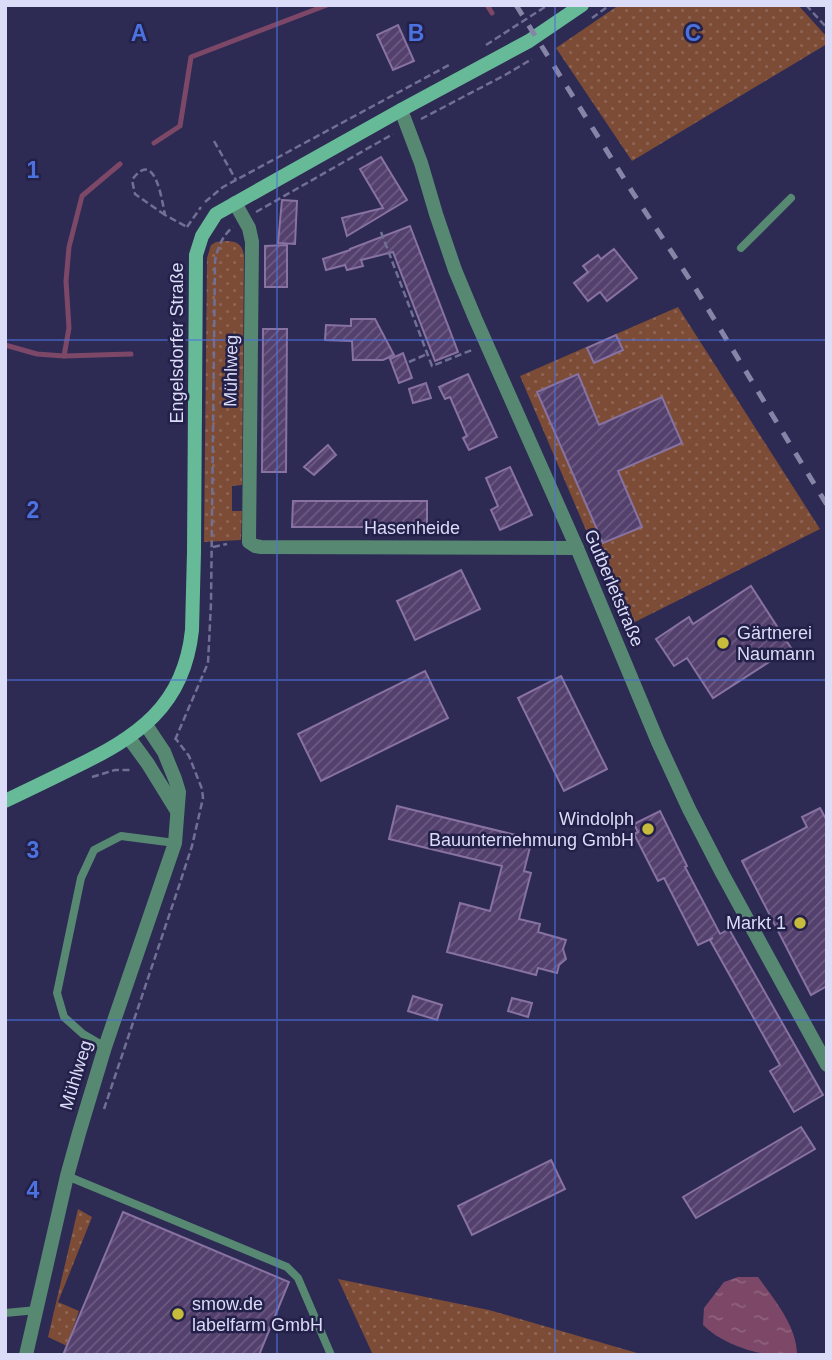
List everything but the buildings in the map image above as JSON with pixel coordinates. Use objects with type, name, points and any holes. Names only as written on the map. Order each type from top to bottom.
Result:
[{"type":"main road","name":"Engelsdorfer Straße","points":[[5,801],[129,738],[146,725],[173,691],[183,672],[191,642],[194,552],[196,255],[202,236],[216,214],[529,41],[582,5]]},
{"type":"street","name":"Gutberletstraße","points":[[401,110],[455,270],[577,548],[658,742],[722,873],[827,1065]]},
{"type":"street","name":"Mühlweg","points":[[235,203],[252,242],[249,542]]},
{"type":"street","name":"Hasenheide","points":[[249,542],[261,547],[577,548]]},
{"type":"street","name":"Mühlweg","points":[[26,1355],[67,1177],[105,1046],[175,843],[178,792],[175,779],[164,752],[146,725]]},
{"type":"street","points":[[129,738],[177,811]]},
{"type":"lane","points":[[741,248],[792,198]]},
{"type":"lane","points":[[105,1046],[83,1034],[64,1017],[57,993],[81,878],[94,850],[121,836],[175,843]]},
{"type":"lane","points":[[67,1177],[287,1267],[298,1279],[331,1355]]},
{"type":"lane","points":[[5,1313],[37,1310]]},
{"type":"path","points":[[484,46],[548,5]]},
{"type":"path","points":[[806,5],[827,28]]},
{"type":"path","points":[[187,227],[208,198],[236,180],[453,63]]},
{"type":"path","points":[[271,204],[395,133]]},
{"type":"path","points":[[214,141],[236,180]]},
{"type":"path","points":[[165,215],[158,180],[152,173],[140,172],[132,180],[135,194],[165,215],[202,236]]},
{"type":"path","points":[[381,232],[432,366],[475,349]]},
{"type":"path","points":[[220,242],[215,261],[212,547],[227,544]]},
{"type":"path","points":[[409,362],[428,354]]},
{"type":"path","points":[[104,1109],[192,846],[203,798],[189,757],[176,739]]},
{"type":"shaded area","points":[[619,5],[798,5],[827,37],[827,44],[632,161],[556,48]]},
{"type":"shaded area","points":[[226,241],[238,244],[244,255],[242,485],[232,486],[232,511],[242,511],[241,540],[204,542],[207,258],[211,245]]},
{"type":"shaded area","points":[[678,307],[820,529],[627,626],[520,376]]},
{"type":"shaded area","points":[[78,1209],[92,1217],[58,1302],[79,1311],[67,1346],[48,1337]]},
{"type":"shaded area","points":[[338,1279],[489,1310],[644,1355],[373,1355]]},
{"type":"water","points":[[738,1277],[758,1277],[788,1322],[797,1353],[772,1355],[748,1350],[723,1340],[703,1325],[704,1308],[724,1282]]},
{"type":"waterway","points":[[154,143],[180,126],[191,57],[327,5]]},
{"type":"waterway","points":[[487,5],[492,13]]},
{"type":"waterway","points":[[5,345],[37,354],[64,356],[69,328],[66,281],[69,247],[82,196],[120,164]]},
{"type":"waterway","points":[[64,356],[131,354]]},
{"type":"railway","points":[[516,5],[694,286],[827,505]]},
{"type":"place","name":"Gärtnerei Naumann","points":[[723,643]]},
{"type":"place","name":"Windolph Bauunternehmung GmbH","points":[[648,829]]},
{"type":"place","name":"Markt 1","points":[[800,923]]},
{"type":"place","name":"smow.de labelfarm GmbH","points":[[178,1314]]}]
